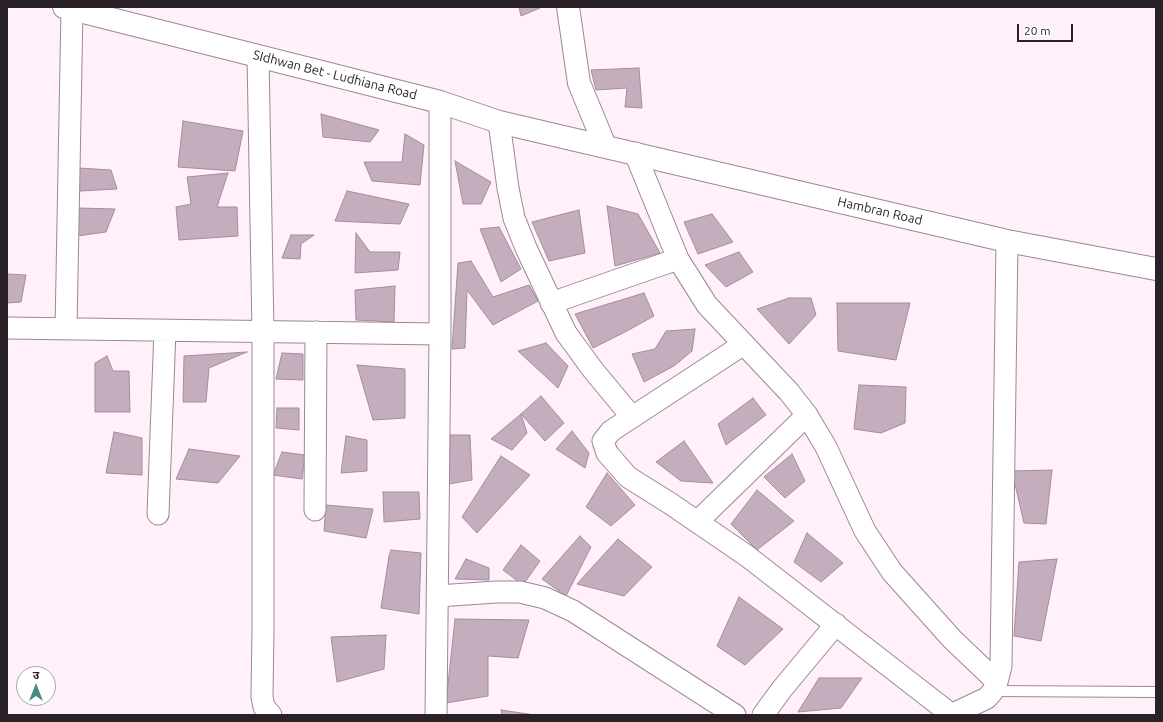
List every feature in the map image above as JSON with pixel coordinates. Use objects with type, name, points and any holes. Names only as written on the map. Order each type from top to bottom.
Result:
[{"type":"main road","points":[[568,7],[579,83],[605,146]]},
{"type":"main road","name":"SIdhwan Bet - Ludhiana Road","points":[[68,8],[440,102],[500,122],[605,146]]},
{"type":"main road","name":"Hambran Road","points":[[605,146],[1007,241],[1156,269]]},
{"type":"street","points":[[66,329],[68,8]]},
{"type":"street","points":[[258,56],[263,332],[262,697],[264,707],[269,715]]},
{"type":"street","points":[[436,715],[440,334],[440,102]]},
{"type":"street","points":[[500,122],[508,188],[514,218],[526,248],[566,333],[593,370],[632,417]]},
{"type":"street","points":[[635,153],[678,259],[707,305],[789,392],[807,415],[826,447],[865,531],[892,572],[995,686]]},
{"type":"street","points":[[744,344],[610,430],[602,441],[607,454],[628,477],[747,556],[952,715],[987,698],[995,686],[1001,666],[1007,241]]},
{"type":"street","points":[[551,303],[678,259]]},
{"type":"street","points":[[7,328],[440,334]]},
{"type":"street","points":[[158,514],[165,330]]},
{"type":"street","points":[[315,510],[316,332]]},
{"type":"street","points":[[697,522],[807,415]]},
{"type":"street","points":[[438,596],[520,592],[545,598],[573,611],[735,715]]},
{"type":"street","points":[[763,715],[782,689],[836,624]]},
{"type":"lane","points":[[995,686],[1156,692]]},
{"type":"building","points":[[519,7],[539,7],[540,8],[521,16]]},
{"type":"building","points":[[639,68],[642,108],[625,107],[627,88],[596,90],[591,70]]},
{"type":"building","points":[[321,114],[379,130],[370,142],[323,137]]},
{"type":"building","points":[[183,121],[243,131],[235,171],[178,167]]},
{"type":"building","points":[[405,134],[424,145],[420,185],[372,181],[364,162],[402,162]]},
{"type":"building","points":[[455,161],[491,182],[481,204],[463,204]]},
{"type":"building","points":[[78,168],[111,170],[117,189],[80,191]]},
{"type":"building","points":[[228,173],[217,207],[237,207],[238,236],[179,240],[176,207],[191,204],[187,177]]},
{"type":"building","points":[[347,191],[409,204],[400,224],[335,221]]},
{"type":"building","points":[[607,206],[638,214],[660,253],[615,266]]},
{"type":"building","points":[[77,208],[115,209],[106,232],[77,236]]},
{"type":"building","points":[[579,210],[585,253],[549,261],[532,222]]},
{"type":"building","points":[[712,214],[733,242],[698,254],[684,222]]},
{"type":"building","points":[[499,227],[521,269],[501,282],[480,229]]},
{"type":"building","points":[[356,233],[370,252],[400,252],[398,270],[355,273]]},
{"type":"building","points":[[291,235],[314,235],[301,244],[300,259],[282,258]]},
{"type":"building","points":[[739,252],[753,272],[726,287],[705,265]]},
{"type":"building","points":[[471,261],[493,297],[529,285],[538,301],[493,325],[467,290],[465,348],[452,349],[458,263]]},
{"type":"building","points":[[7,274],[26,275],[21,302],[7,303]]},
{"type":"building","points":[[395,286],[394,322],[356,320],[355,290]]},
{"type":"building","points":[[644,293],[654,316],[593,348],[575,314]]},
{"type":"building","points":[[789,298],[811,298],[816,315],[789,344],[757,309]]},
{"type":"building","points":[[837,303],[910,303],[896,360],[838,351]]},
{"type":"building","points":[[695,329],[692,351],[674,366],[644,382],[632,354],[655,349],[666,331]]},
{"type":"building","points":[[546,343],[568,366],[558,388],[518,351]]},
{"type":"building","points":[[247,352],[209,368],[206,402],[183,402],[184,356]]},
{"type":"building","points":[[282,353],[303,354],[303,380],[276,379]]},
{"type":"building","points":[[107,356],[113,371],[129,371],[130,412],[95,412],[95,363]]},
{"type":"building","points":[[357,365],[405,369],[405,418],[373,420]]},
{"type":"building","points":[[859,385],[906,387],[905,423],[881,433],[854,429]]},
{"type":"building","points":[[541,396],[564,423],[545,441],[521,414]]},
{"type":"building","points":[[753,398],[766,415],[726,445],[718,424]]},
{"type":"building","points":[[277,408],[299,408],[299,430],[276,428]]},
{"type":"building","points":[[521,414],[527,433],[512,450],[491,439]]},
{"type":"building","points":[[572,431],[589,453],[585,468],[556,449]]},
{"type":"building","points":[[114,432],[142,438],[142,475],[106,473]]},
{"type":"building","points":[[450,435],[470,435],[472,480],[449,484]]},
{"type":"building","points":[[346,436],[367,440],[367,471],[341,473]]},
{"type":"building","points":[[684,441],[713,483],[681,481],[656,462]]},
{"type":"building","points":[[189,449],[240,456],[218,483],[176,479]]},
{"type":"building","points":[[282,452],[305,455],[302,479],[273,475]]},
{"type":"building","points":[[792,454],[805,481],[785,498],[764,477]]},
{"type":"building","points":[[501,456],[530,475],[477,533],[462,517]]},
{"type":"building","points":[[1052,470],[1046,524],[1024,523],[1012,471]]},
{"type":"building","points":[[607,473],[635,505],[611,526],[586,507]]},
{"type":"building","points":[[757,490],[794,521],[757,550],[731,524]]},
{"type":"building","points":[[383,492],[419,492],[420,519],[384,522]]},
{"type":"building","points":[[326,505],[373,509],[366,538],[324,531]]},
{"type":"building","points":[[807,533],[843,563],[821,582],[794,562]]},
{"type":"building","points":[[580,536],[591,547],[566,596],[542,579]]},
{"type":"building","points":[[618,539],[652,567],[624,596],[577,584]]},
{"type":"building","points":[[521,545],[540,561],[523,585],[503,570]]},
{"type":"building","points":[[391,550],[421,553],[419,614],[381,608]]},
{"type":"building","points":[[466,559],[489,568],[489,580],[455,579]]},
{"type":"building","points":[[1057,559],[1041,641],[1014,636],[1019,562]]},
{"type":"building","points":[[739,597],[783,629],[745,665],[717,646]]},
{"type":"building","points":[[455,619],[529,620],[518,658],[488,656],[488,696],[446,703]]},
{"type":"building","points":[[386,635],[384,669],[337,682],[331,637]]},
{"type":"building","points":[[819,678],[862,678],[841,708],[798,712]]},
{"type":"building","points":[[501,710],[535,715],[502,715]]}]
